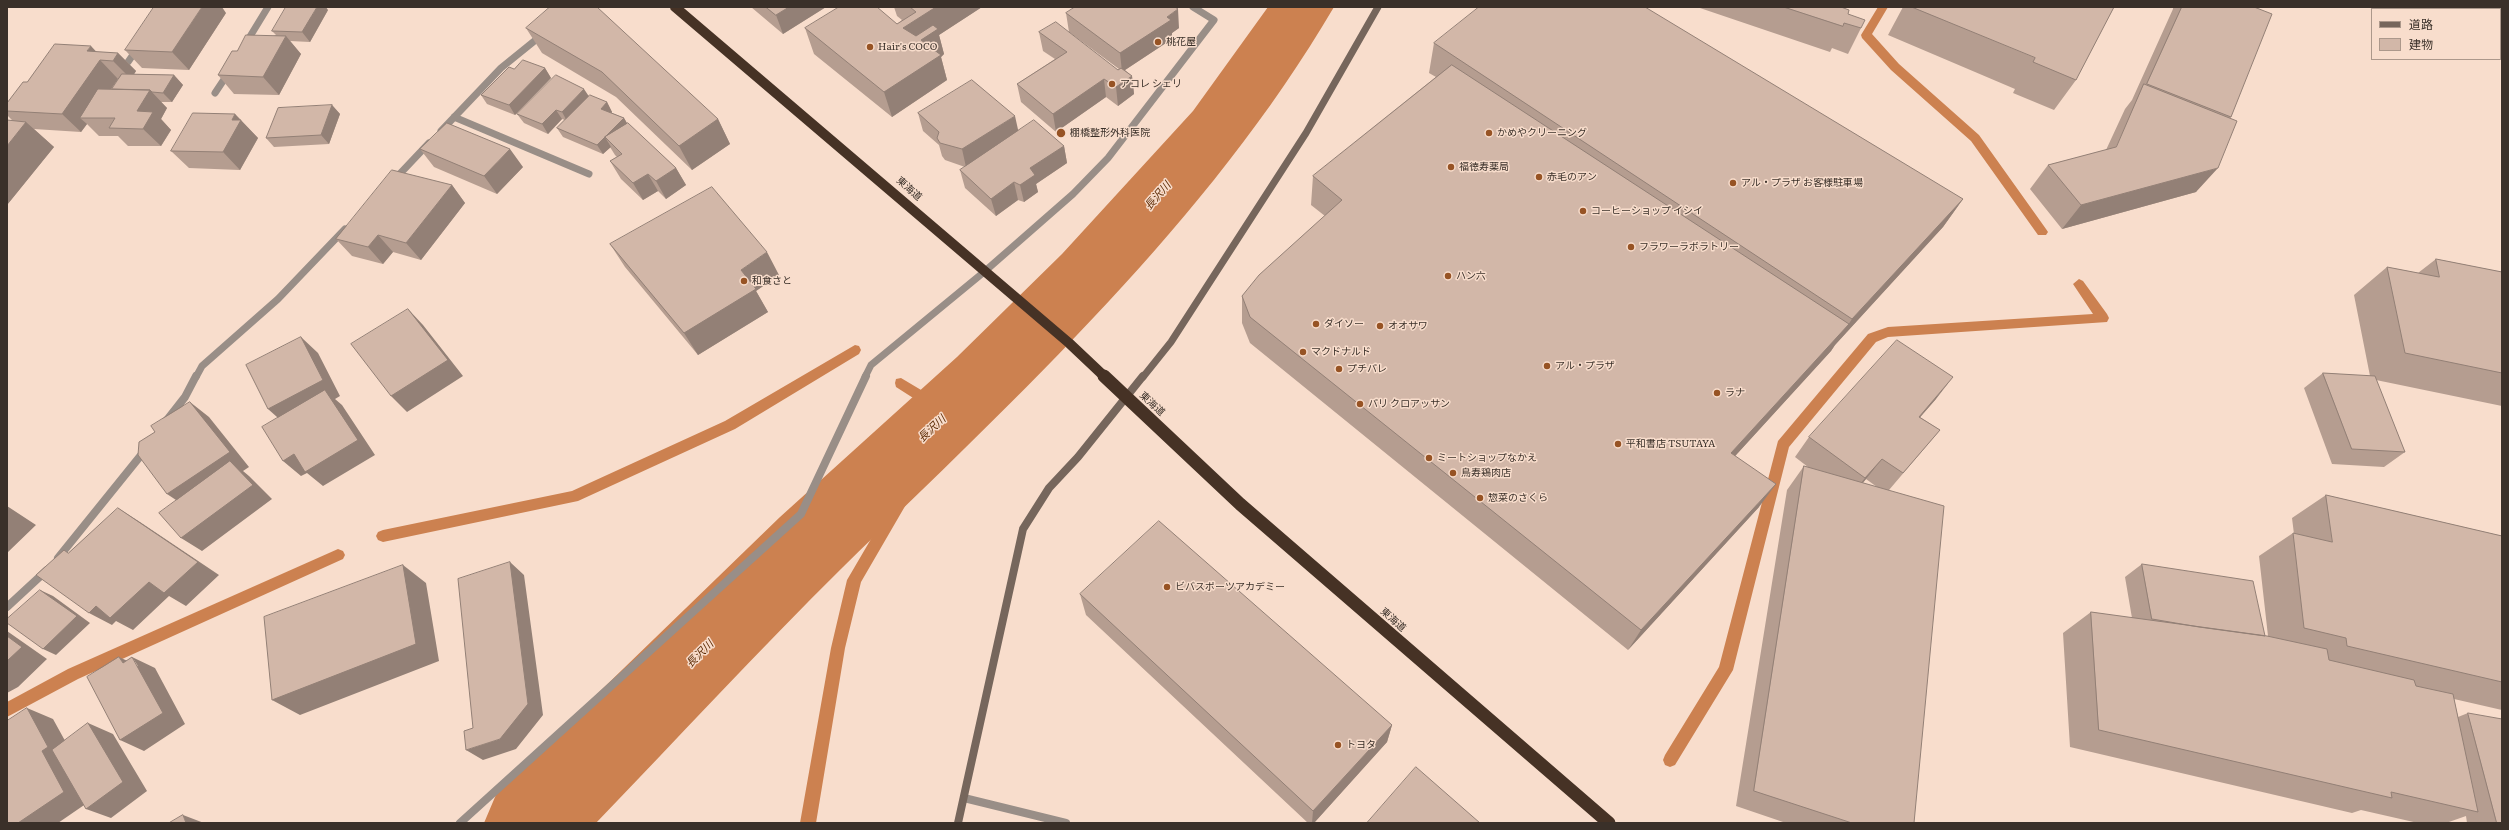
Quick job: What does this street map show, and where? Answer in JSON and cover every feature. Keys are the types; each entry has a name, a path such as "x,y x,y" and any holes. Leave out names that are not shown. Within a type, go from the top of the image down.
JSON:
{"highway":[{"name":"東海道","path":"675,7 1069,343 1240,504 1609,823"}],"street":[{"path":"244,47 268,7"},
{"path":"460,823 802,514 871,365 984,272 1072,194 1108,158 1214,20 1193,7"},
{"path":"958,823 1023,529 1049,488 1171,342 1279,176 1338,80 1378,7"},
{"path":"387,186 501,68 552,26"},
{"path":"128,62 141,43"},
{"path":"215,94 232,67"},
{"path":"454,117 589,174"},
{"path":"161,429 185,397 202,366 278,299 349,226"},
{"path":"7,607 50,567 72,542 151,442"},
{"path":"964,798 1066,823"}],"building":[{"path":"154,7 202,7 172,52 125,50"},
{"path":"286,7 317,7 302,32 272,31"},
{"path":"550,7 597,7 718,119 679,146 602,72 526,28"},
{"path":"766,7 789,7 776,15"},
{"path":"839,7 877,7 897,24 916,12 910,7 936,7 903,28 916,36 933,25 938,29 921,40 941,55 884,92 805,28"},
{"path":"1075,7 1175,7 1178,9 1167,17 1171,20 1120,53 1066,13"},
{"name":"アル・プラザ お客様駐車場","path":"1479,7 1645,7 1963,199 1852,319 1434,43"},
{"path":"1784,7 1841,7 1849,10 1848,14 1865,20 1861,28 1844,23 1843,26"},
{"path":"1912,7 2114,7 2076,80 2033,62 2035,58"},
{"path":"2182,7 2254,7 2272,14 2231,117 2147,84"},
{"path":"1056,22 1118,70 1121,68 1132,76 1116,87 1104,79 1053,114 1017,84 1067,52 1039,32"},
{"path":"246,35 286,36 263,77 218,75 232,51 237,51"},
{"path":"55,44 91,46 87,51 118,53 113,61 100,60 62,114 7,111 7,103 23,82 27,82"},
{"path":"523,60 545,68 509,105 481,95 509,67 514,69"},
{"name":"アル・プラザ","path":"1452,65 1849,324 1731,453 1776,484 1641,630 1250,317 1242,296 1259,275 1342,200 1313,176"},
{"path":"122,74 174,75 163,93 152,92 150,90 112,89"},
{"path":"556,75 584,89 562,112 556,110 542,124 517,114"},
{"path":"972,80 1015,116 962,149 940,143 937,138 939,132 918,113"},
{"path":"2144,84 2237,121 2218,168 2081,205 2048,165 2116,147"},
{"path":"98,89 150,90 137,111 153,112 143,129 109,128 115,118 80,118"},
{"path":"590,95 607,102 601,109 624,118 597,145 557,128"},
{"path":"332,105 321,135 266,138 278,108"},
{"path":"193,113 235,114 232,120 241,120 223,152 171,151"},
{"path":"7,120 26,122 7,146"},
{"path":"1034,120 1064,146 1030,168 1035,175 1020,185 1014,182 991,199 960,170"},
{"path":"447,123 510,149 484,176 420,149"},
{"path":"628,123 676,168 656,181 648,174 633,183 610,161 622,154 605,137"},
{"path":"392,170 452,185 406,243 378,235 368,247 336,239"},
{"path":"712,187 767,252 741,270 756,289 684,333 610,244"},
{"path":"2436,259 2502,272 2502,373 2405,353 2387,267 2439,277"},
{"path":"408,309 448,360 391,396 351,344"},
{"path":"301,337 323,380 268,409 246,365"},
{"path":"1897,340 1953,377 1919,417 1940,430 1903,473 1882,459 1865,478 1809,437"},
{"path":"2323,373 2375,376 2405,452 2352,449"},
{"path":"325,390 358,440 305,472 294,454 283,461 262,427"},
{"path":"190,402 230,452 167,494 138,455 139,442 155,432 151,426"},
{"path":"230,461 253,485 181,538 159,513"},
{"path":"1804,466 1944,506 1914,823 1852,823 1754,791"},
{"path":"2326,495 2502,536 2502,682 2347,646 2346,638 2304,628 2293,533 2332,542"},
{"path":"118,508 198,562 164,593 149,582 110,618 96,606 89,613 36,575 64,550 68,553"},
{"path":"1159,521 1392,725 1313,811 1080,594"},
{"path":"510,562 528,704 500,739 466,750 464,731 473,728 458,579"},
{"path":"2142,564 2253,581 2265,636 2152,619"},
{"path":"403,565 416,644 272,700 264,617"},
{"path":"40,590 77,616 43,649 7,623 7,619"},
{"path":"2091,612 2267,636 2327,649 2329,660 2414,680 2416,686 2453,694 2478,812 2391,792 2392,798 2099,730"},
{"path":"7,636 22,647 7,661"},
{"path":"119,657 123,663 132,657 163,713 120,740 87,677"},
{"path":"27,708 48,747 42,751 64,792 18,823 7,823 7,721"},
{"path":"2468,713 2502,719 2502,823 2497,823"},
{"path":"88,723 123,782 86,809 52,750"},
{"path":"1416,767 1480,823 1367,823"},
{"path":"183,815 186,823 169,823"}],"waterway":[{"name":"長沢川","path":"531,823 810,544 984,380 1088,275 1217,129 1302,7"},
{"path":"1883,7 1866,35 1895,67 1975,138 2042,232"},
{"path":"1670,760 1726,670 1783,445 1872,338 1888,332 2103,318 2079,284"},
{"path":"383,536 573,497 635,470 730,425 855,350"},
{"path":"901,383 948,413"},
{"path":"808,823 838,648 854,580 910,485 938,422"},
{"path":"7,710 73,674 338,555"}],"place":[{"name":"桃花屋","path":"1158,42"},
{"name":"Hair's COCO","path":"870,47"},
{"name":"アコレ シェリ","path":"1112,84"},
{"name":"棚橋整形外科医院","path":"1061,133"},
{"name":"かめやクリーニング","path":"1489,133"},
{"name":"福徳寿薬局","path":"1451,167"},
{"name":"赤毛のアン","path":"1539,177"},
{"name":"アル・プラザ お客様駐車場","path":"1733,183"},
{"name":"コーヒーショップ イシイ","path":"1583,211"},
{"name":"フラワーラボラトリー","path":"1631,247"},
{"name":"ハン六","path":"1448,276"},
{"name":"和食さと","path":"744,281"},
{"name":"ダイソー","path":"1316,324"},
{"name":"オオサワ","path":"1380,326"},
{"name":"マクドナルド","path":"1303,352"},
{"name":"アル・プラザ","path":"1547,366"},
{"name":"プチパレ","path":"1339,369"},
{"name":"ラナ","path":"1717,393"},
{"name":"パリ クロアッサン","path":"1360,404"},
{"name":"平和書店 TSUTAYA","path":"1618,444"},
{"name":"ミートショップなかえ","path":"1429,458"},
{"name":"鳥寿鶏肉店","path":"1453,473"},
{"name":"惣菜のさくら","path":"1480,498"},
{"name":"ビバスポーツアカデミー","path":"1167,587"},
{"name":"トヨタ","path":"1338,745"}]}
